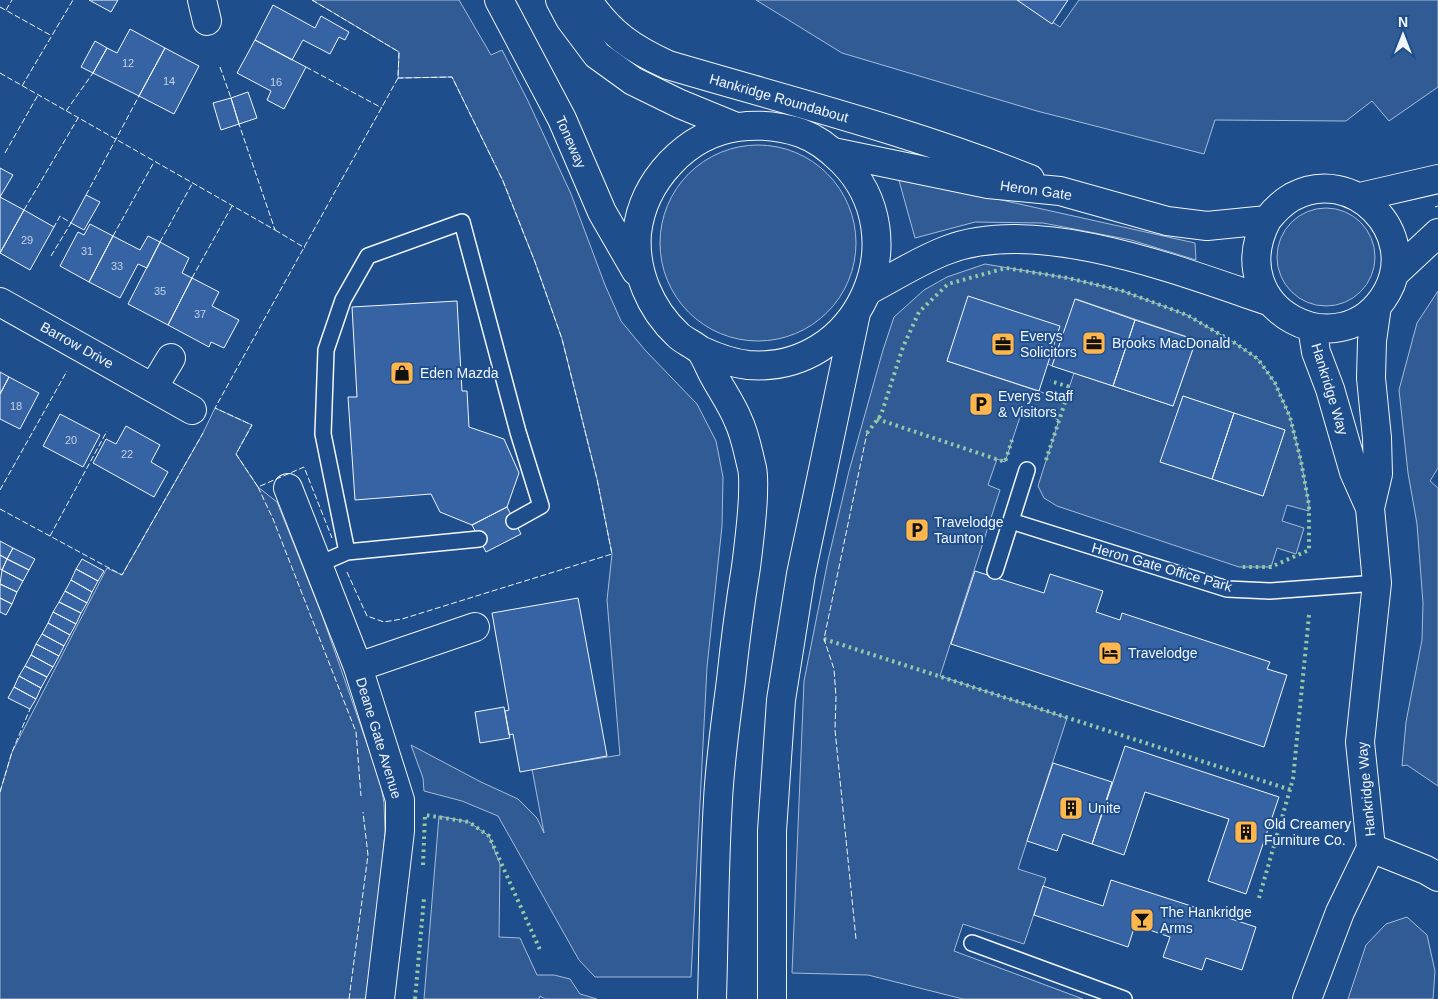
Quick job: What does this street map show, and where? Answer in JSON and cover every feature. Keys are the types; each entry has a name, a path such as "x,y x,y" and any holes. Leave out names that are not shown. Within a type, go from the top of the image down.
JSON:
{"street":[{"name":"Toneway","path":"498,0 562,119 602,212 643,284"},
{"path":"560,0 570,19 597,55 633,81 680,104 736,127"},
{"name":"Hankridge Roundabout","path":"587,0 607,26 621,39 640,52 668,65 913,137 991,164 1060,191"},
{"name":"Hankridge Roundabout","path":"771,126 804,134 833,152 851,170 865,191 874,215 877,240 876,265 863,301 840,332 820,347 798,358 782,362 748,365 723,360 700,350 681,338 665,322 652,304 643,284 638,258 637,233 643,207 654,184 669,163 689,146 711,134 736,127 771,126"},
{"name":"Heron Gate","path":"833,152 988,184 1060,191 1167,221 1207,226 1267,220"},
{"path":"1360,197 1438,179"},
{"path":"1326,188 1360,197 1377,211 1390,230 1395,252 1394,274 1387,291 1377,306 1363,317 1347,325 1329,328 1312,327 1296,322 1282,314 1263,290 1258,276 1256,247 1260,233 1267,220 1278,207 1292,197 1309,191 1326,188"},
{"path":"1394,274 1438,233"},
{"path":"772,999 772,831 781,700 801,574 863,301 947,250 982,241 1028,240 1080,245 1154,264 1271,302"},
{"name":"Barrow Drive","path":"0,302 192,410"},
{"name":"Hankridge Way","path":"1370,508 1378,474 1377,438 1371,378 1372,341 1377,306"},
{"name":"Hankridge Way","path":"1307,999 1340,912 1371,848 1360,742 1377,582 1370,508 1354,472 1330,389 1316,352 1312,327"},
{"path":"700,350 739,422 753,473 752,523 736,631 718,798 712,999"},
{"path":"154,388 171,358"},
{"name":"Deane Gate Avenue","path":"288,488 358,667 400,800 400,831 380,999"},
{"path":"358,667 475,626"},
{"path":"1371,848 1426,870 1438,877"}],"lane":[{"path":"347,552 323,434 326,350 340,308 368,256 462,222 518,432 541,506 514,521"},
{"path":"995,571 1027,470"},
{"name":"Heron Gate Office Park","path":"1011,521 1226,589 1270,591 1377,582"},
{"path":"317,565 347,552 479,538"},
{"path":"972,943 1124,999"}],"shaded area":[{"path":"312,0 459,0 491,55 502,50 528,101 571,194 605,285 621,321 645,350 697,404 716,441 723,477 722,526 707,667 691,977 595,977 579,960 498,816 462,801 424,791 423,778 411,745 518,799 537,818 544,833 532,769 620,755 607,600 612,554 597,479 562,339 535,262 503,181 452,77 398,78 399,52"},
{"path":"756,0 1019,0 1060,27 1079,0 1438,0 1438,87 1389,121 1372,101 1346,121 1215,120 1204,154 1037,111 842,53"},
{"path":"758,145 777,147 795,153 812,162 827,174 839,189 848,206 854,224 856,243 854,262 848,280 839,297 827,312 812,324 795,333 777,339 758,341 739,339 721,333 704,324 689,312 677,297 668,280 662,262 660,243 662,224 668,206 677,189 689,174 704,162 721,153 739,147"},
{"path":"898,177 1195,243 1196,260 1131,240 1043,223 975,222 915,238"},
{"path":"1326,208 1345,212 1361,222 1371,238 1375,257 1371,276 1361,292 1345,302 1326,306 1307,302 1291,292 1281,276 1277,257 1281,238 1291,222 1307,212"},
{"path":"985,264 1068,278 1123,291 1187,315 1258,359 1275,383 1290,417 1301,461 1309,511 1287,505 1282,521 1304,528 1296,554 1277,548 1271,567 1239,567 1057,506 1044,498 1038,486 1059,420 1023,408 1005,462 997,459 988,485 1000,490 940,676 1067,718 1018,869 1046,878 1024,944 963,924 954,951 1083,999 963,999 868,975 792,973 804,681 828,560 849,471 894,317 924,290 947,277","holes":["969,296 1052,366 1076,299 1196,340 1173,406 1074,373 1065,400 947,361","1183,396 1285,430 1263,496 1161,462"]},
{"path":"1438,291 1438,468 1430,481 1438,488 1438,786 1407,765 1402,766 1406,722 1422,640 1423,603 1417,524 1408,473 1399,390 1417,323"},
{"path":"215,408 252,425 236,454 258,487 277,502 322,615 380,781 384,803 385,832 376,926 366,999 0,999 0,792 12,752 107,568 122,575 203,433"},
{"path":"439,816 469,822 489,836 500,864 499,937 520,938 537,975 554,975 570,979 580,994 597,999 545,999 540,996 539,999 424,999"},
{"path":"1407,917 1427,935 1435,971 1433,999 1348,999 1366,945 1386,924"}],"building":[{"path":"89,0 118,0 111,12"},
{"path":"1017,0 1068,0 1052,24"},
{"path":"273,5 315,28 321,16 349,32 345,40 339,37 330,54 303,40 292,60 255,40"},
{"path":"130,29 165,48 139,96 93,73 107,48 117,53"},
{"path":"255,40 306,67 284,109 267,100 271,91 237,73"},
{"path":"95,41 107,48 93,73 81,67"},
{"path":"165,48 199,66 174,114 139,96"},
{"path":"248,92 257,118 239,124 231,98"},
{"path":"231,98 239,124 221,130 213,103"},
{"path":"0,168 13,175 0,197"},
{"path":"86,195 100,202 84,230 71,223"},
{"path":"0,197 24,210 0,253"},
{"path":"24,210 54,227 30,270 0,253"},
{"path":"90,224 113,236 89,282 60,266 78,232 84,235"},
{"path":"113,236 140,250 148,236 160,242 147,268 138,264 120,298 89,282"},
{"path":"160,242 189,258 182,273 192,278 168,325 128,304"},
{"path":"192,278 219,292 212,306 239,320 224,348 211,342 209,347 168,325"},
{"name":"Everys Solicitors","path":"968,296 1060,326 1039,391 947,361"},
{"name":"Brooks MacDonald","path":"1075,299 1135,320 1113,386 1052,366"},
{"path":"457,301 462,391 467,391 469,427 504,439 519,473 507,507 472,525 440,512 431,494 355,500 348,397 357,397 352,307"},
{"path":"1135,320 1196,340 1173,406 1113,386"},
{"path":"0,372 9,377 0,394"},
{"path":"9,377 39,393 20,429 0,419 0,394"},
{"path":"1183,396 1234,413 1212,479 1160,462"},
{"path":"1234,413 1285,430 1263,496 1212,479"},
{"path":"60,414 100,435 83,467 43,446"},
{"path":"126,426 160,445 151,462 168,472 154,497 93,463 106,439 116,444"},
{"path":"507,507 521,534 486,552 472,525"},
{"path":"0,541 13,548 7,559 0,555"},
{"path":"13,548 35,559 29,570 7,559"},
{"path":"0,555 7,559 2,570 0,569"},
{"path":"7,559 29,570 23,581 2,570"},
{"path":"82,559 104,571 98,581 76,569"},
{"path":"76,569 98,581 92,592 71,580"},
{"path":"2,570 23,581 17,592 0,584"},
{"name":"Travelodge","path":"975,571 1044,593 1050,574 1103,591 1096,612 1120,620 1122,613 1270,662 1267,669 1287,675 1264,747 951,644"},
{"path":"71,580 92,592 87,603 65,591"},
{"path":"0,584 17,592 12,604 0,598"},
{"path":"65,591 87,603 81,613 59,602"},
{"path":"0,598 12,604 6,615 0,612"},
{"path":"578,598 607,756 520,772 513,734 509,735 505,711 509,710 492,613"},
{"path":"59,602 81,613 76,624 53,612"},
{"path":"53,612 76,624 70,635 48,623"},
{"path":"48,623 70,635 64,646 42,634"},
{"path":"42,634 64,646 59,656 36,644"},
{"path":"36,644 59,656 53,667 31,655"},
{"path":"31,655 53,667 47,677 25,666"},
{"path":"25,666 47,677 41,688 19,676"},
{"path":"19,676 41,688 36,699 14,687"},
{"path":"14,687 36,699 30,709 8,698"},
{"path":"504,707 510,738 480,743 475,712"},
{"name":"Old Creamery Furniture Co.","path":"1125,746 1279,797 1246,894 1208,881 1229,819 1145,792 1124,855 1092,844"},
{"name":"Unite","path":"1053,763 1112,782 1092,844 1063,834 1057,851 1027,841"},
{"name":"The Hankridge Arms","path":"1111,880 1256,927 1242,970 1206,958 1202,970 1163,957 1170,937 1135,925 1128,947 1034,915 1043,886 1103,906"}],"hedge":[{"path":"867,433 881,415 903,347 919,312 948,284 1006,268 1068,278 1123,291 1187,315 1258,359 1275,383 1290,417 1309,505 1309,550 1271,567 1239,567"},
{"path":"1046,460 1070,387 1050,381"},
{"path":"877,419 1005,462 1012,440"},
{"path":"1259,898 1293,779 1309,615"},
{"path":"824,639 1291,790"},
{"path":"423,865 425,815 469,822 489,836 541,952"},
{"path":"415,999 424,898"}],"fence":[{"path":"6,10 12,0"},
{"path":"22,86 73,0"},
{"path":"312,0 399,52 398,78 215,408 252,425 236,454 258,487 304,467 332,538"},
{"path":"0,7 52,36"},
{"path":"220,67 231,98"},
{"path":"306,67 382,108"},
{"path":"0,73 275,230 239,124"},
{"path":"66,111 93,73"},
{"path":"347,572 367,616 384,622 402,619 612,554 597,479 562,339 535,262 503,181 452,77 398,78"},
{"path":"5,153 38,95"},
{"path":"86,195 139,96"},
{"path":"24,210 78,118"},
{"path":"113,236 154,162"},
{"path":"160,242 192,184"},
{"path":"192,278 232,206"},
{"path":"51,256 71,223 60,216 54,227"},
{"path":"275,230 305,248"},
{"path":"0,490 67,371"},
{"path":"50,536 107,431"},
{"path":"0,509 122,575 203,433"},
{"path":"856,939 835,730 836,697 834,669 824,639 867,433"},
{"path":"258,487 273,519 356,732 361,796"},
{"path":"0,792 12,752 30,709"},
{"path":"349,999 368,855 363,812"}],"place":[{"name":"Brooks MacDonald","path":"1094,343"},
{"name":"Everys Solicitors","path":"1003,344"},
{"name":"Eden Mazda","path":"402,373"},
{"name":"Everys Staff & Visitors","path":"981,404"},
{"name":"Travelodge Taunton","path":"917,530"},
{"name":"Travelodge","path":"1110,653"},
{"name":"Unite","path":"1071,808"},
{"name":"Old Creamery Furniture Co.","path":"1246,832"},
{"name":"The Hankridge Arms","path":"1142,920"}]}
